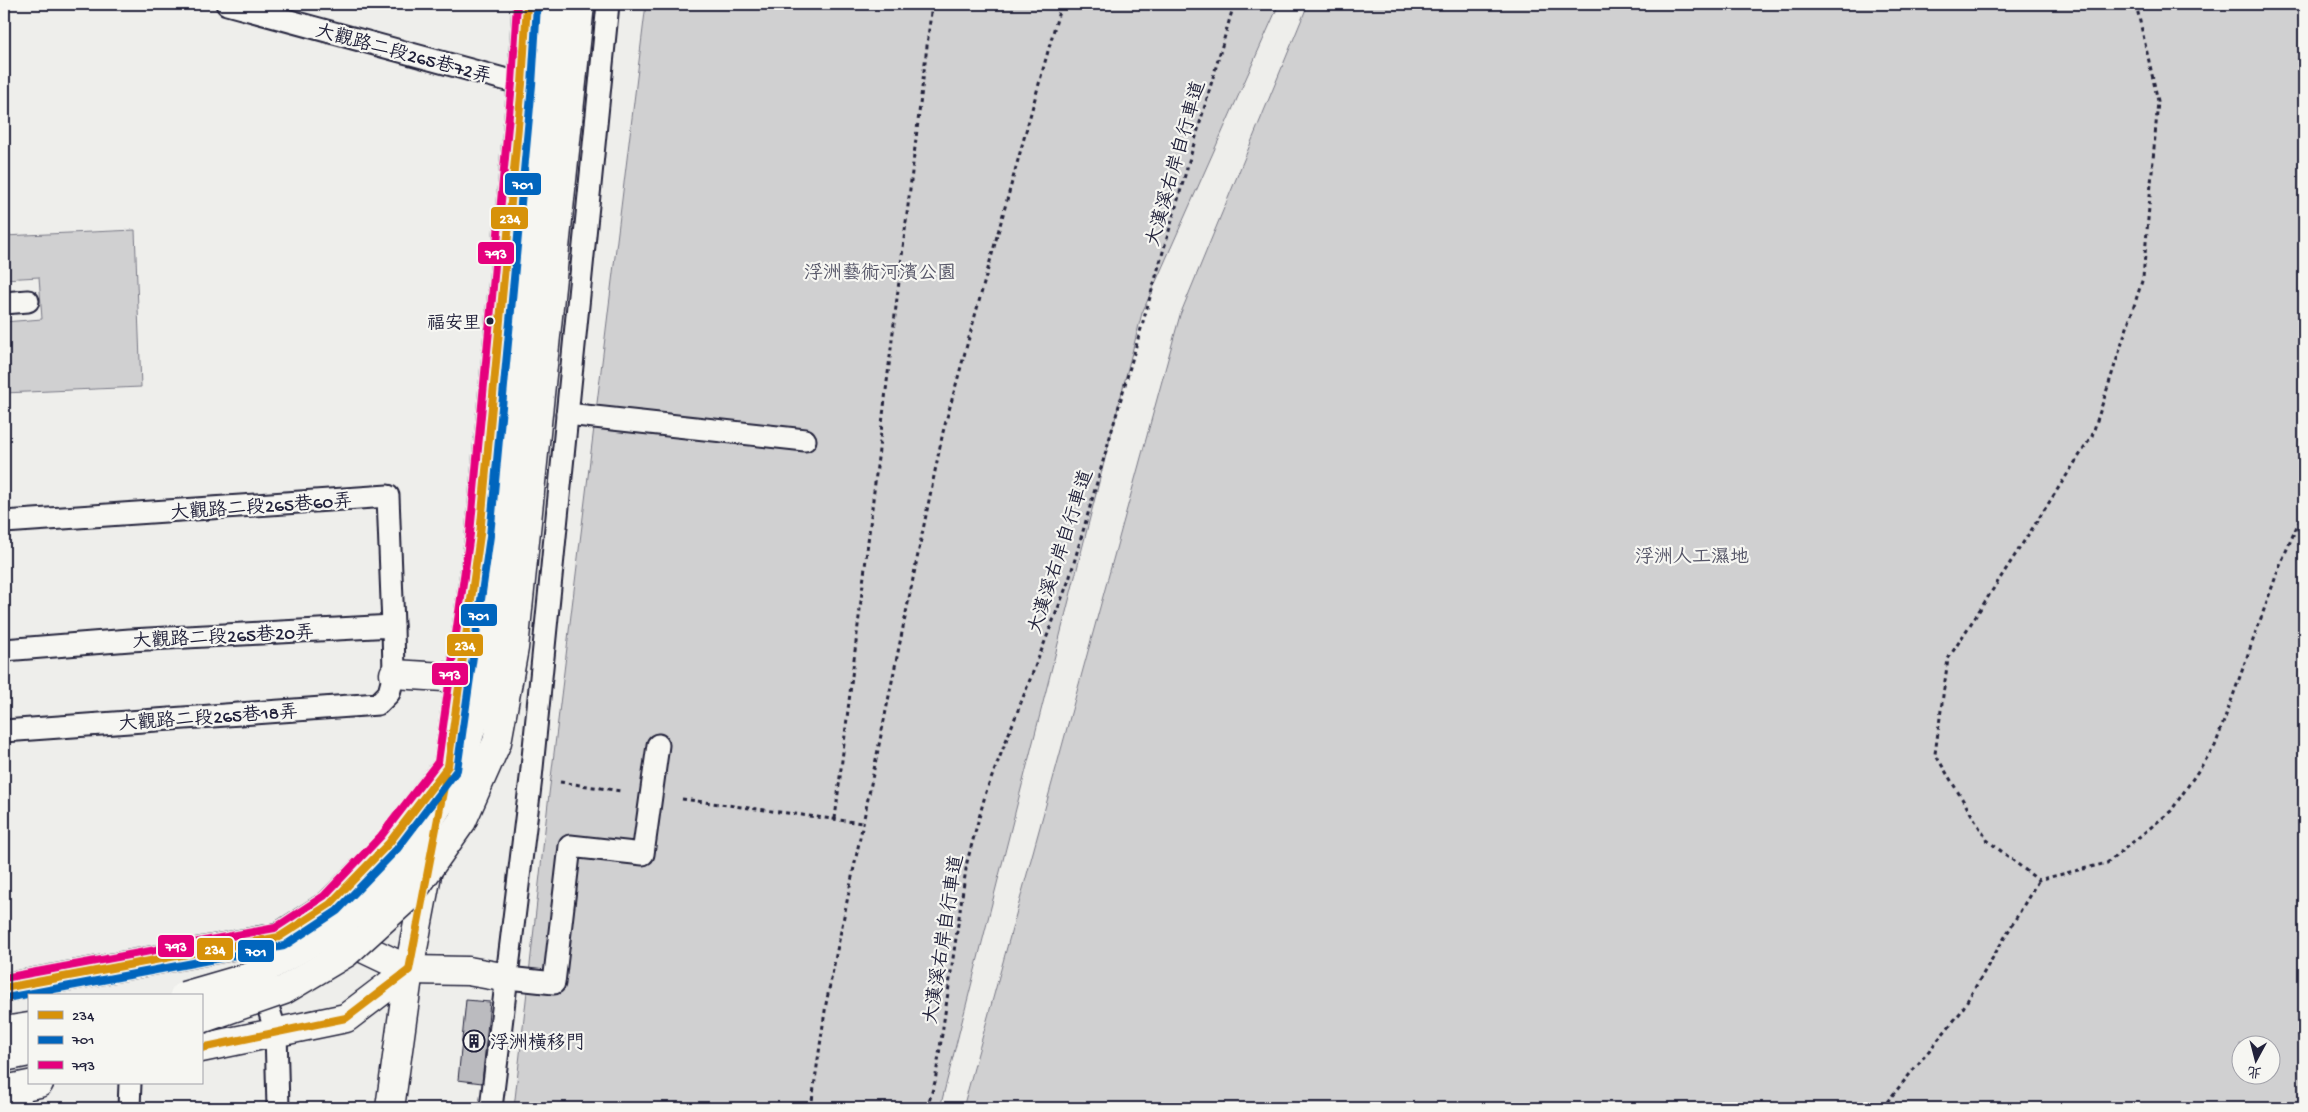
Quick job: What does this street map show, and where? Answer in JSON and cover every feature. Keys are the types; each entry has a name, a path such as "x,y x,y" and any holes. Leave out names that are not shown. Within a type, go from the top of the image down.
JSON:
{"main road":[{"path":"390,1108 409,970 448,766 480,535 522,84 527,4"},
{"path":"191,994 253,976 339,926 398,870 457,776 484,686 555,4"},
{"path":"202,1019 284,990 346,953 410,894 462,821 497,742 514,648 580,4"},
{"path":"394,674 461,678"},
{"path":"278,937 330,904 389,843 448,766"},
{"path":"4,988 247,941 278,937 352,942 409,970 468,971 508,978"},
{"path":"202,1048 346,1018 409,970"},
{"path":"4,1031 28,1027"},
{"path":"4,1057 28,1052"}],"lane":[{"name":"大觀路二段265巷72弄","path":"227,4 522,84"},
{"path":"491,1108 531,778 608,4"},
{"path":"4,303 28,301"},
{"path":"567,414 805,440"},
{"name":"大觀路二段265巷60弄","path":"4,522 388,496 393,626"},
{"path":"393,626 394,674"},
{"name":"大觀路二段265巷20弄","path":"4,650 130,640 393,626"},
{"name":"大觀路二段265巷18弄","path":"4,731 378,704 389,693 394,674"},
{"path":"508,978 554,983 570,846 644,854 658,744"},
{"path":"247,941 276,1032 278,1108"},
{"path":"129,1108 130,1084"}],"path":[{"path":"835,819 932,4"},
{"path":"812,1108 826,1004 943,432 1062,4"},
{"name":"大漢溪右岸自行車道","path":"927,1108 934,1082 967,862 986,792 1069,580 1234,4"},
{"path":"2038,880 1987,840 1935,754 1948,659 2092,436 2143,278 2158,101 2136,4"},
{"path":"1882,1108 1960,1013 2038,880 2107,863 2171,811 2215,746 2280,565 2304,510"},
{"path":"531,778 650,796 862,823"}],"green space":[{"name":"浮洲藝術河濱公園","path":"646,4 1279,4 1142,313 940,1108 514,1108 549,794"},
{"name":"浮洲人工濕地","path":"1308,4 2304,4 2304,1108 963,1108 1180,315"},
{"path":"135,230 141,387 4,393 4,322 42,319 39,277 4,279 4,236"}],"building":[{"name":"浮洲橫移門","path":"466,1000 490,1002 482,1083 458,1080"}],"transit line":[{"name":"793","path":"4,978 275,928 324,896 381,836 438,762 470,534 512,83 517,4"},
{"name":"234","path":"4,988 279,937 330,904 389,843 448,766 480,535 522,84 527,4"},
{"name":"701","path":"6,998 284,946 337,911 397,849 457,770 490,536 532,85 537,5"},
{"name":"234","path":"202,1048 346,1018 409,970 446,776"}],"place":[{"name":"福安里","path":"490,321"},
{"name":"浮洲橫移門","path":"474,1041"}]}
